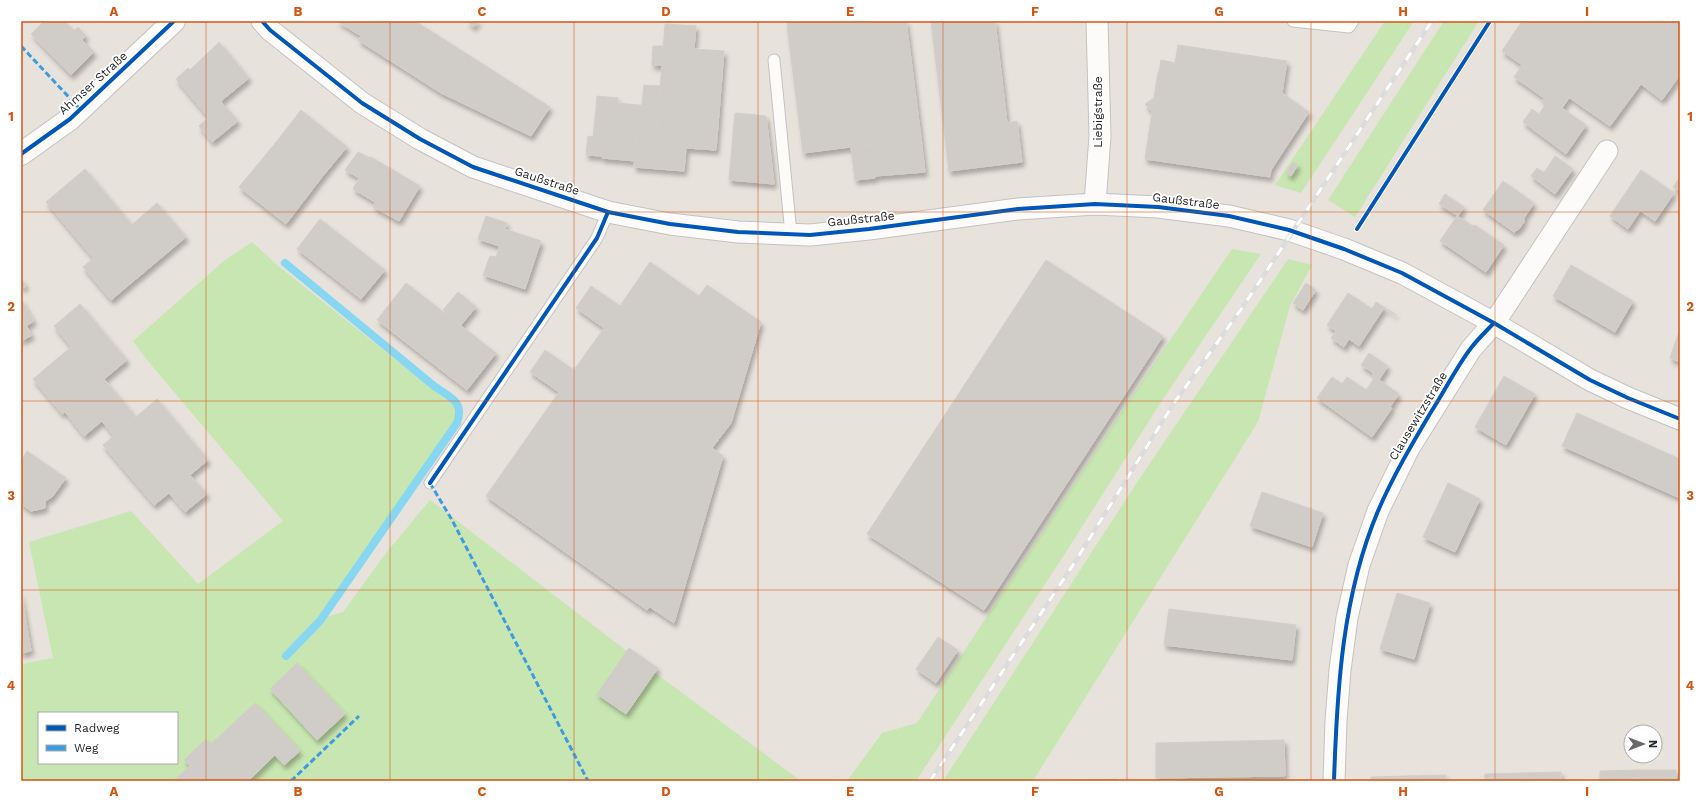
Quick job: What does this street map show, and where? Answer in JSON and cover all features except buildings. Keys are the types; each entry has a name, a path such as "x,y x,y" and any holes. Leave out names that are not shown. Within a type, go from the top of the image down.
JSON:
{"street":[{"name":"Ahmser Straße","path":"21,154 70,118 174,21"},
{"name":"Gaußstraße","path":"262,21 270,30 362,103 420,139 473,167 608,212 670,224 738,232 810,234 869,229 1018,209 1095,204 1158,207 1229,216 1289,230 1344,249 1402,273 1494,323"},
{"name":"Liebigstraße","path":"1095,204 1100,136 1097,21"},
{"name":"Clausewitzstraße","path":"1334,781 1339,684 1347,618 1359,565 1376,518 1409,448 1471,349 1494,323 1607,151"},
{"path":"1494,323 1590,380 1628,398 1680,419"}],"lane":[{"path":"1293,21 1349,27 1353,21"},
{"path":"774,60 791,234"},
{"path":"430,483 596,238 608,212"}],"green space":[{"path":"1385,21 1414,21 1301,193 1275,185"},
{"path":"1444,21 1479,21 1355,217 1328,200"},
{"path":"252,242 277,265 456,408 455,422 319,619 343,612 386,553 430,500 658,675 801,781 21,781 21,664 53,658 29,542 131,511 198,584 283,521 147,360 133,341 225,260"},
{"path":"1232,249 1261,254 1163,399 1066,552 916,781 847,781 882,733 917,723 1122,411"},
{"path":"1288,259 1312,265 1290,306 1258,422 1033,781 943,781 1138,481"}],"waterway":[{"path":"285,263 434,386 454,400 459,409 457,423 320,621 286,656"}],"railway":[{"path":"930,781 1073,565 1174,403 1242,308 1432,21"}],"marked path":[{"path":"21,46 80,109"},
{"path":"430,483 452,520 588,781"},
{"path":"291,781 359,716"}],"cycle path":[{"path":"21,154 70,119 174,21"},
{"path":"262,21 270,30 362,103 420,139 473,167 608,212 670,224 738,232 810,235 869,229 1018,209 1095,204 1158,207 1229,216 1289,230 1344,249 1402,273 1494,323 1590,380 1628,398 1680,419"},
{"path":"1357,229 1490,21"},
{"path":"430,483 597,238 608,212"},
{"path":"1334,781 1337,712 1344,644 1356,576 1366,543 1384,498 1417,436 1466,355 1476,341 1494,323"}]}
